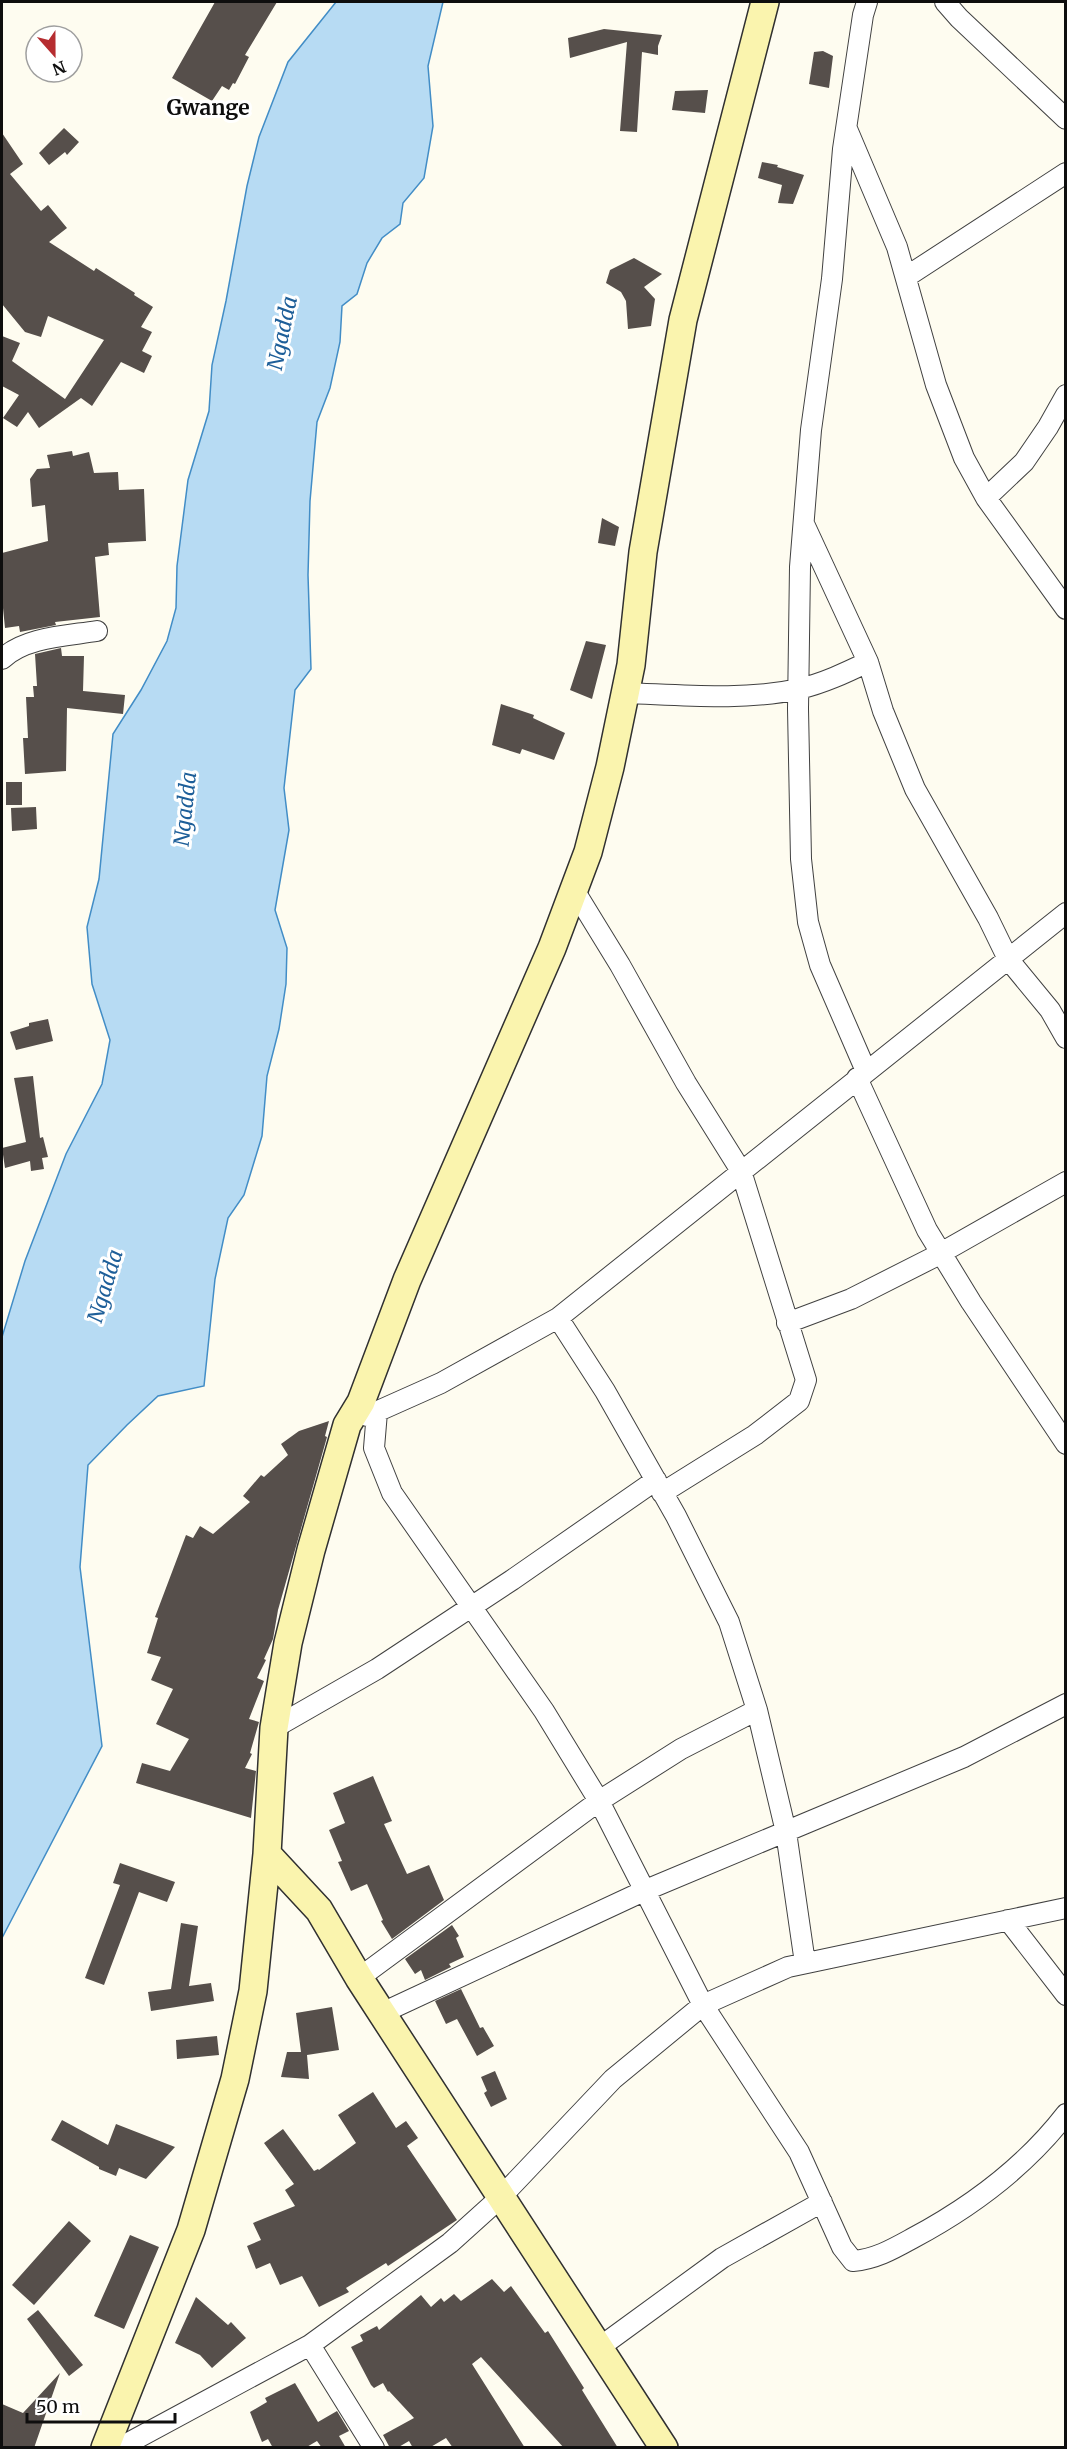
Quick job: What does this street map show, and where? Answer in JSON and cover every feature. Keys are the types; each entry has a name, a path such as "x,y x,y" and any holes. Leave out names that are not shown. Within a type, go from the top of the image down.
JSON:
{"street":[{"path":"105,2448 191,2230 236,2079 253,1991 267,1854 274,1728 288,1643 311,1550 347,1425 361,1402 407,1280 552,948 588,852 610,767 631,665 645,540 682,320 765,2"},
{"path":"867,2 846,126 832,279 811,430 800,567 798,689 801,859 808,922 820,965 861,1075 927,1230 1065,1444"},
{"path":"945,2 1065,119"},
{"path":"846,126 897,247 936,385 964,458 986,498 1065,609"},
{"path":"906,277 1065,173"},
{"path":"986,498 1024,462 1048,427 1065,395"},
{"path":"805,526 868,662 883,711 915,789 988,918 1008,959 1050,1010 1065,1038"},
{"path":"2,660 6,655 39,640 97,631"},
{"path":"625,693 729,697 798,689 833,679 868,662"},
{"path":"274,1728 378,1669 659,1487 755,1435 799,1401 806,1380 741,1171 686,1083 620,965 574,890"},
{"path":"347,1425 441,1383 558,1318 1065,913"},
{"path":"787,1323 851,1299 941,1253 1065,1182"},
{"path":"558,1318 605,1391 676,1516 729,1622 757,1710 786,1832 805,1963"},
{"path":"377,1412 374,1448 392,1493 473,1606 544,1711 599,1801 703,2005 799,2152 842,2247 853,2261 869,2260 946,2220 966,2207 1009,2174 1047,2139 1065,2114"},
{"path":"382,2013 646,1890 964,1757 1065,1704"},
{"path":"359,1978 599,1801 681,1749 757,1710"},
{"path":"267,1854 320,1910 359,1978 664,2448"},
{"path":"119,2448 310,2345 450,2243 501,2196 614,2079 703,2005 788,1967 1065,1908"},
{"path":"1008,1920 1065,1995"},
{"path":"600,2347 722,2258 822,2202"},
{"path":"310,2345 374,2448"}],"water":[{"name":"Ngadda","path":"336,2 443,2 428,66 433,126 424,178 403,203 400,224 382,238 367,263 357,294 342,306 340,342 330,388 317,422 310,501 308,575 311,669 295,690 284,788 289,830 275,910 287,948 286,984 279,1029 267,1076 262,1136 244,1195 228,1218 215,1279 204,1386 158,1396 88,1465 80,1567 102,1746 2,1938 2,1337 25,1261 66,1154 102,1084 110,1040 92,984 87,927 99,879 113,734 141,690 167,641 176,608 177,566 188,480 209,411 212,365 247,186 259,137 288,62"}],"building":[{"path":"215,2 277,2 245,55 249,57 235,84 233,83 229,90 222,86 212,101 172,78"},
{"path":"604,29 662,35 658,55 642,52 637,132 620,131 627,42 570,58 568,38"},
{"path":"823,51 833,56 829,88 809,84 814,52"},
{"path":"708,90 705,113 672,110 675,91"},
{"path":"64,128 79,142 67,155 65,152 49,165 39,153"},
{"path":"2,133 23,164 10,174 41,211 48,205 67,228 49,242 94,271 96,268 153,307 141,327 152,332 142,351 152,356 144,373 121,362 92,406 81,398 39,428 28,412 17,427 3,418 19,395 2,386 2,336 20,343 12,361 65,399 104,340 48,316 41,337 25,332 2,304"},
{"path":"762,162 778,165 777,167 804,175 793,204 778,203 782,185 758,178"},
{"path":"634,258 662,274 644,287 655,299 651,326 628,329 626,301 621,292 606,283 610,270"},
{"path":"72,451 73,456 89,452 94,473 118,472 119,490 144,489 146,541 108,543 109,555 95,557 100,617 55,622 56,625 20,632 19,626 5,628 2,553 48,541 45,505 32,507 30,479 37,469 50,468 47,455"},
{"path":"602,518 619,527 615,546 598,543"},
{"path":"586,641 606,645 592,699 570,690"},
{"path":"61,648 62,656 84,656 83,691 125,695 123,714 67,708 66,771 25,774 23,738 28,738 26,697 34,697 33,686 37,686 35,654"},
{"path":"501,704 534,715 533,718 565,733 554,760 522,749 520,754 492,745"},
{"path":"6,782 22,782 22,805 6,805"},
{"path":"36,807 37,829 12,831 11,808"},
{"path":"48,1019 53,1041 16,1050 10,1032 29,1026 29,1023"},
{"path":"33,1076 40,1138 43,1137 48,1157 42,1158 44,1169 31,1171 30,1161 5,1168 2,1148 26,1142 14,1078"},
{"path":"329,1421 325,1436 327,1437 278,1610 273,1639 257,1678 264,1681 249,1719 259,1722 250,1753 252,1754 245,1768 256,1771 251,1818 136,1783 142,1763 170,1771 189,1739 156,1724 173,1689 151,1680 161,1657 147,1653 158,1618 155,1617 186,1535 193,1538 200,1526 213,1534 250,1502 243,1496 261,1475 264,1477 288,1455 281,1444 299,1431"},
{"path":"373,1776 392,1821 384,1824 407,1874 429,1865 444,1900 392,1939 381,1921 383,1920 367,1884 351,1891 338,1862 342,1861 329,1830 345,1823 333,1793"},
{"path":"120,1863 175,1882 167,1902 139,1892 104,1985 85,1978 120,1885 113,1883"},
{"path":"181,1923 198,1926 189,1986 211,1983 214,2001 151,2011 148,1992 171,1989"},
{"path":"452,1925 459,1936 456,1938 464,1957 449,1964 451,1967 425,1980 421,1970 415,1974 405,1959"},
{"path":"461,1989 480,2028 483,2027 494,2046 477,2056 457,2019 446,2024 435,2001"},
{"path":"332,2007 339,2050 307,2055 309,2079 281,2077 287,2052 301,2052 296,2013"},
{"path":"217,2036 219,2055 177,2059 176,2040"},
{"path":"495,2071 507,2099 491,2107 484,2093 487,2091 481,2077"},
{"path":"373,2092 396,2128 406,2121 418,2138 407,2146 457,2220 388,2266 386,2263 346,2288 349,2292 319,2307 302,2276 280,2285 270,2263 256,2269 247,2246 261,2240 253,2223 295,2206 285,2190 294,2184 264,2143 283,2129 314,2171 319,2170 356,2143 338,2115"},
{"path":"62,2120 108,2145 116,2124 175,2147 146,2179 119,2168 116,2176 99,2169 51,2140"},
{"path":"69,2221 91,2241 34,2305 12,2285"},
{"path":"130,2235 159,2247 124,2329 94,2316"},
{"path":"492,2279 504,2292 511,2286 545,2333 548,2331 618,2448 564,2448 481,2357 472,2364 525,2448 453,2448 446,2438 429,2448 413,2448 409,2441 397,2448 390,2448 383,2435 414,2418 388,2392 383,2383 374,2388 371,2385 351,2347 363,2341 360,2335 377,2326 379,2330 421,2295 431,2307 441,2298 444,2302 454,2294 461,2301"},
{"path":"196,2297 228,2325 231,2322 246,2338 212,2368 200,2355 175,2343"},
{"path":"38,2310 83,2365 69,2376 27,2319"},
{"path":"60,2373 34,2448 2,2448 2,2404 23,2413"},
{"path":"295,2383 318,2422 337,2411 349,2431 339,2436 346,2448 322,2448 317,2441 305,2448 273,2448 268,2439 262,2442 250,2412 267,2402 265,2398"}],"district":[{"name":"Gwange","path":"208,107"}]}
